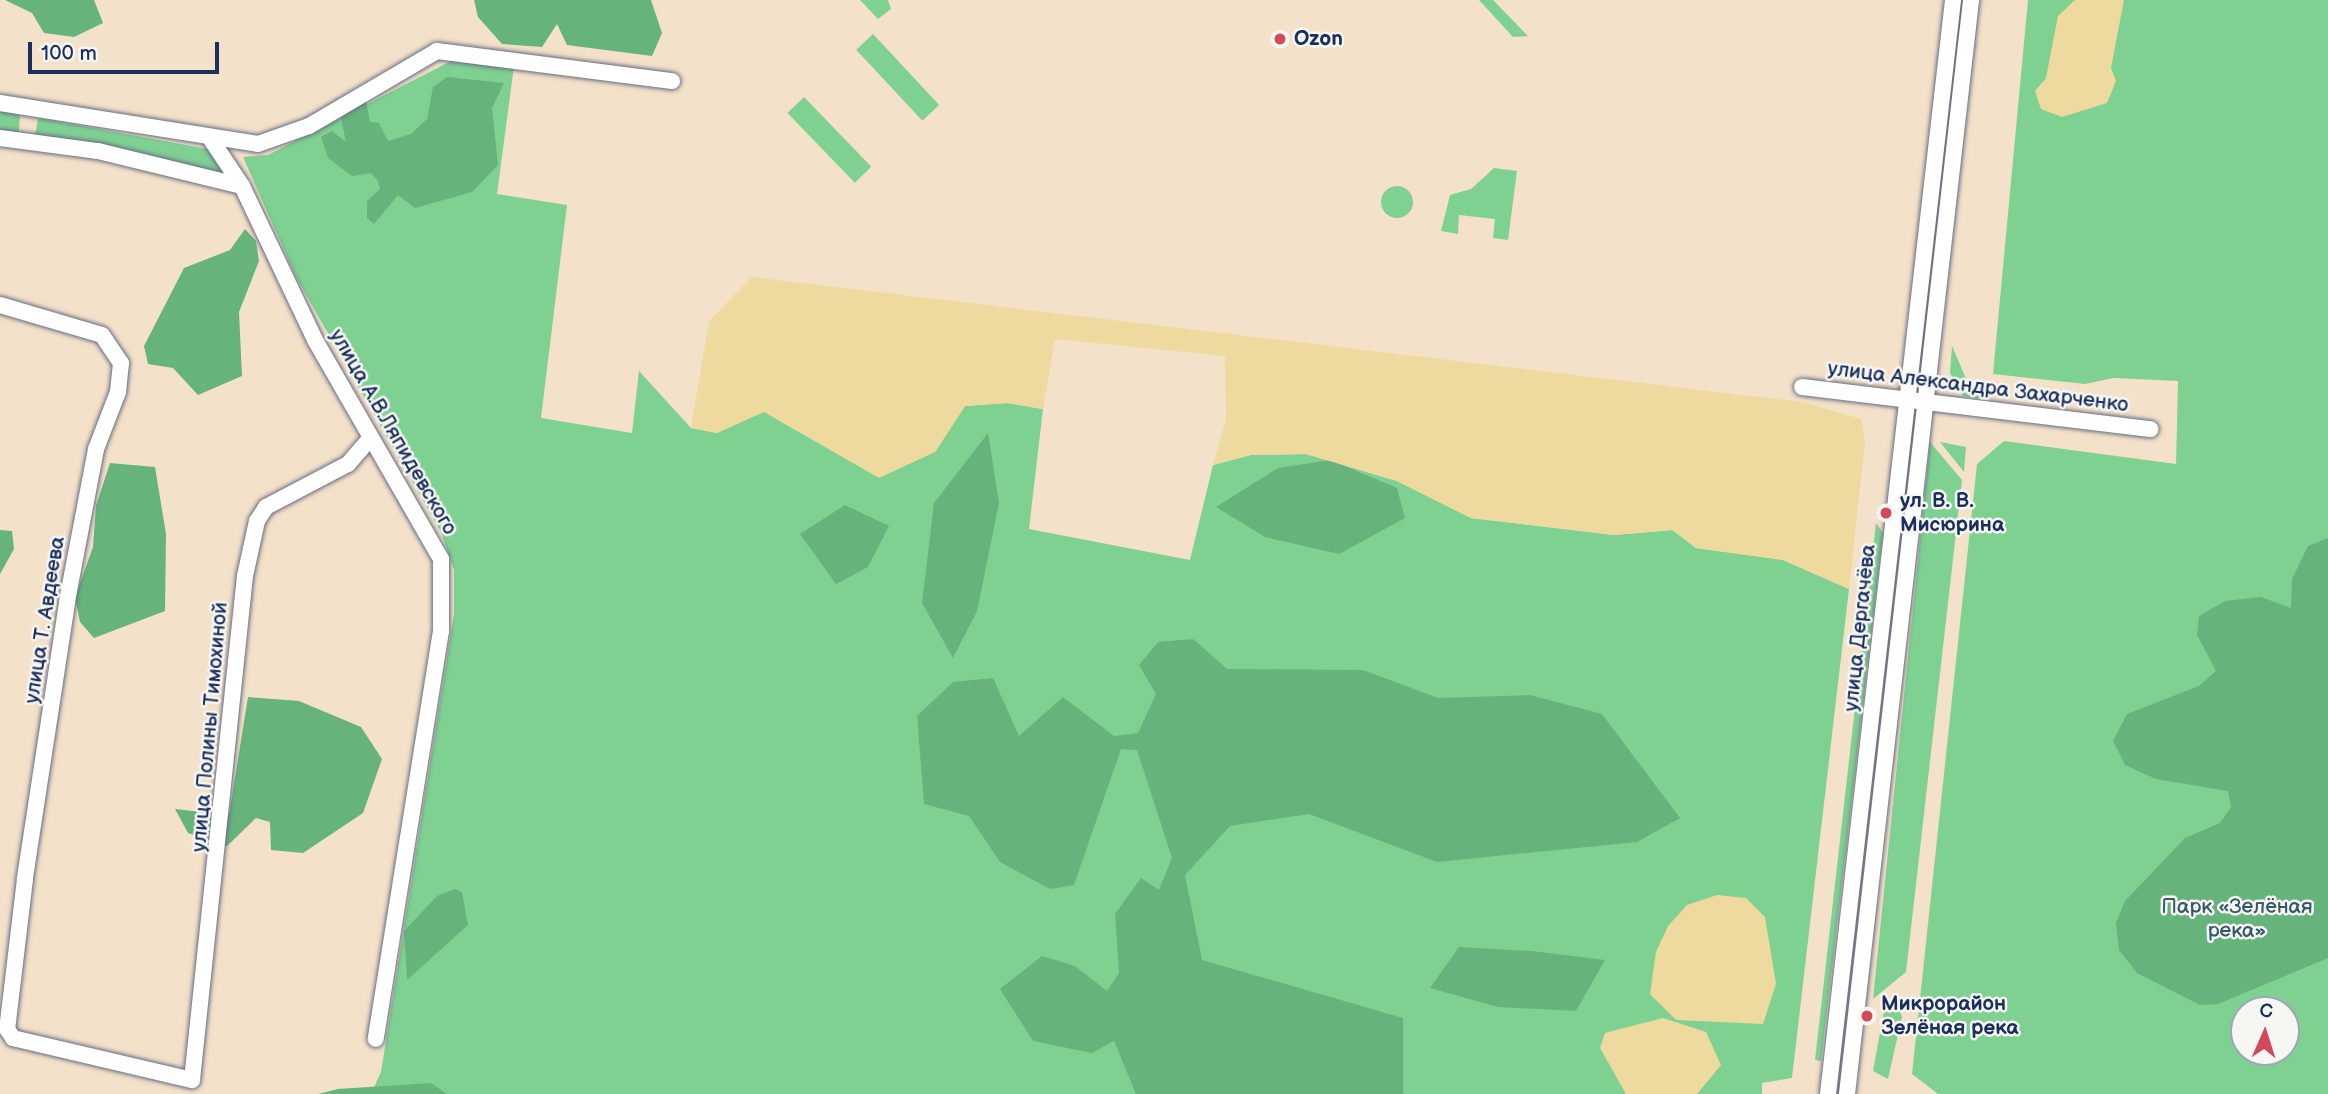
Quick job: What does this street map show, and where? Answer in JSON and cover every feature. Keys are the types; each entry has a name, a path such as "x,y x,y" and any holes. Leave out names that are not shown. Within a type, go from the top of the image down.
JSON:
{"street":[{"name":"улица Дергачёва","path":"1828,1094 1953,0"},
{"name":"улица Дергачёва","path":"1847,1094 1971,0"},
{"path":"0,103 210,138 281,140 437,51 672,81"},
{"path":"0,138 61,144 242,186"},
{"name":"улица А.В.Ляпидевского","path":"210,138 242,186 370,439 433,542 445,594 376,1039"},
{"name":"улица Т. Авдеева","path":"0,305 102,335 121,363 118,393 96,449 69,590 7,1029 27,1042 192,1080"},
{"name":"улица Александра Захарченко","path":"1802,387 2150,429"},
{"name":"улица Полины Тимохиной","path":"192,1080 245,576 257,521 266,507 348,464 370,439"}],"green space":[{"path":"5,0 94,0 103,23 74,37 44,33 32,13"},
{"path":"474,0 651,0 662,33 652,56 567,45 557,24 542,47 502,44 478,17"},
{"path":"860,0 888,0 891,9 878,19"},
{"path":"1479,0 1493,0 1528,36 1513,37"},
{"path":"2028,0 2328,0 2328,1094 1938,1094 1912,1074 1977,464 2004,441 2176,464 2178,381 2113,378 2085,384 1993,374"},
{"path":"873,34 939,105 922,121 856,50"},
{"path":"451,61 514,66 497,194 567,205 541,418 632,433 639,371 691,428 717,433 764,411 801,432 935,452 965,406 1007,403 1043,409 1029,529 1190,560 1213,465 1251,455 1306,454 1397,481 1471,518 1614,535 1673,530 1696,548 1783,560 1849,589 1792,1078 1762,1083 1762,1094 371,1094 381,1072 454,614 454,570 441,532 296,277 243,157 268,155"},
{"path":"447,77 504,83 492,108 498,165 472,192 415,208 398,195 374,224 367,218 367,201 380,189 378,181 371,173 352,176 328,158 321,137 332,131 346,142 341,118 366,100 370,122 379,123 388,141 411,134 427,119 433,87"},
{"path":"804,97 871,167 855,183 787,113"},
{"path":"0,111 20,113 19,132 0,132"},
{"path":"38,118 208,149 227,175 35,136"},
{"path":"1494,168 1517,171 1508,240 1493,238 1495,219 1459,215 1458,234 1441,231 1450,195 1471,189"},
{"path":"1397,186 1409,190 1413,202 1409,214 1397,218 1385,214 1381,202 1385,190"},
{"path":"245,229 256,241 259,261 239,312 242,376 198,395 173,368 148,364 144,346 184,268 230,250"},
{"path":"1952,346 1968,383 1988,400 1963,396 1950,373"},
{"path":"988,433 999,503 977,611 953,658 922,603 934,503"},
{"path":"1930,442 1962,480 1906,972 1873,999"},
{"path":"1940,442 1966,447 1964,472"},
{"path":"1331,460 1397,488 1405,518 1339,554 1265,537 1216,507 1278,468"},
{"path":"110,463 155,467 166,534 165,611 94,638 80,622 75,597 93,547 96,506"},
{"path":"845,505 889,526 868,567 836,584 800,534"},
{"path":"1876,523 1883,533 1821,1061 1815,1060"},
{"path":"0,530 12,531 14,549 0,574"},
{"name":"Парк «Зелёная река»","path":"2328,538 2328,958 2237,996 2230,996 2230,999 2218,1004 2200,1005 2137,973 2119,950 2116,923 2125,901 2185,838 2220,823 2231,807 2228,791 2156,779 2125,765 2113,741 2127,714 2199,686 2216,671 2197,635 2199,616 2225,601 2261,597 2291,608 2292,579 2308,546"},
{"path":"1193,639 1227,669 1363,670 1438,698 1530,695 1602,714 1680,818 1637,842 1437,862 1309,814 1230,826 1185,875 1202,960 1403,1018 1403,1094 1136,1094 1114,1041 1092,1053 1033,1041 1000,989 1042,956 1075,966 1107,991 1119,973 1115,914 1141,878 1159,890 1172,858 1137,750 1121,749 1074,885 1050,889 1000,862 969,816 924,804 917,716 953,682 993,678 1019,736 1063,697 1114,736 1138,733 1156,694 1139,665 1158,642"},
{"path":"248,697 299,701 361,727 382,759 363,813 303,853 271,850 270,822 256,818 227,846 188,833 175,809 229,815"},
{"path":"455,889 462,892 468,925 407,980 404,931 437,896"},
{"path":"1459,947 1532,951 1605,960 1576,1011 1498,1007 1430,988"},
{"path":"1885,1006 1899,1008 1902,1017 1888,1079 1873,1071"},
{"path":"431,1083 447,1094 318,1094 338,1089"}],"sand":[{"path":"2075,0 2124,0 2111,68 2116,81 2107,103 2062,117 2041,109 2035,91 2046,78 2058,16"},
{"path":"752,277 1802,402 1861,419 1865,442 1849,589 1783,560 1696,548 1672,530 1614,535 1471,518 1397,481 1306,454 1251,455 1213,465 1226,420 1225,356 1055,339 1043,409 1007,403 965,406 935,452 879,478 764,412 717,433 691,428 709,321"},
{"path":"1717,895 1746,898 1765,917 1776,984 1763,1024 1676,1020 1650,994 1656,952 1668,926 1687,905"},
{"path":"1663,1018 1706,1032 1721,1065 1697,1094 1626,1094 1600,1048 1605,1033"}],"place":[{"name":"Ozon","path":"1280,39"},
{"name":"ул. В. В. Мисюрина","path":"1886,513"},
{"name":"Микрорайон Зелёная река","path":"1867,1016"}]}
